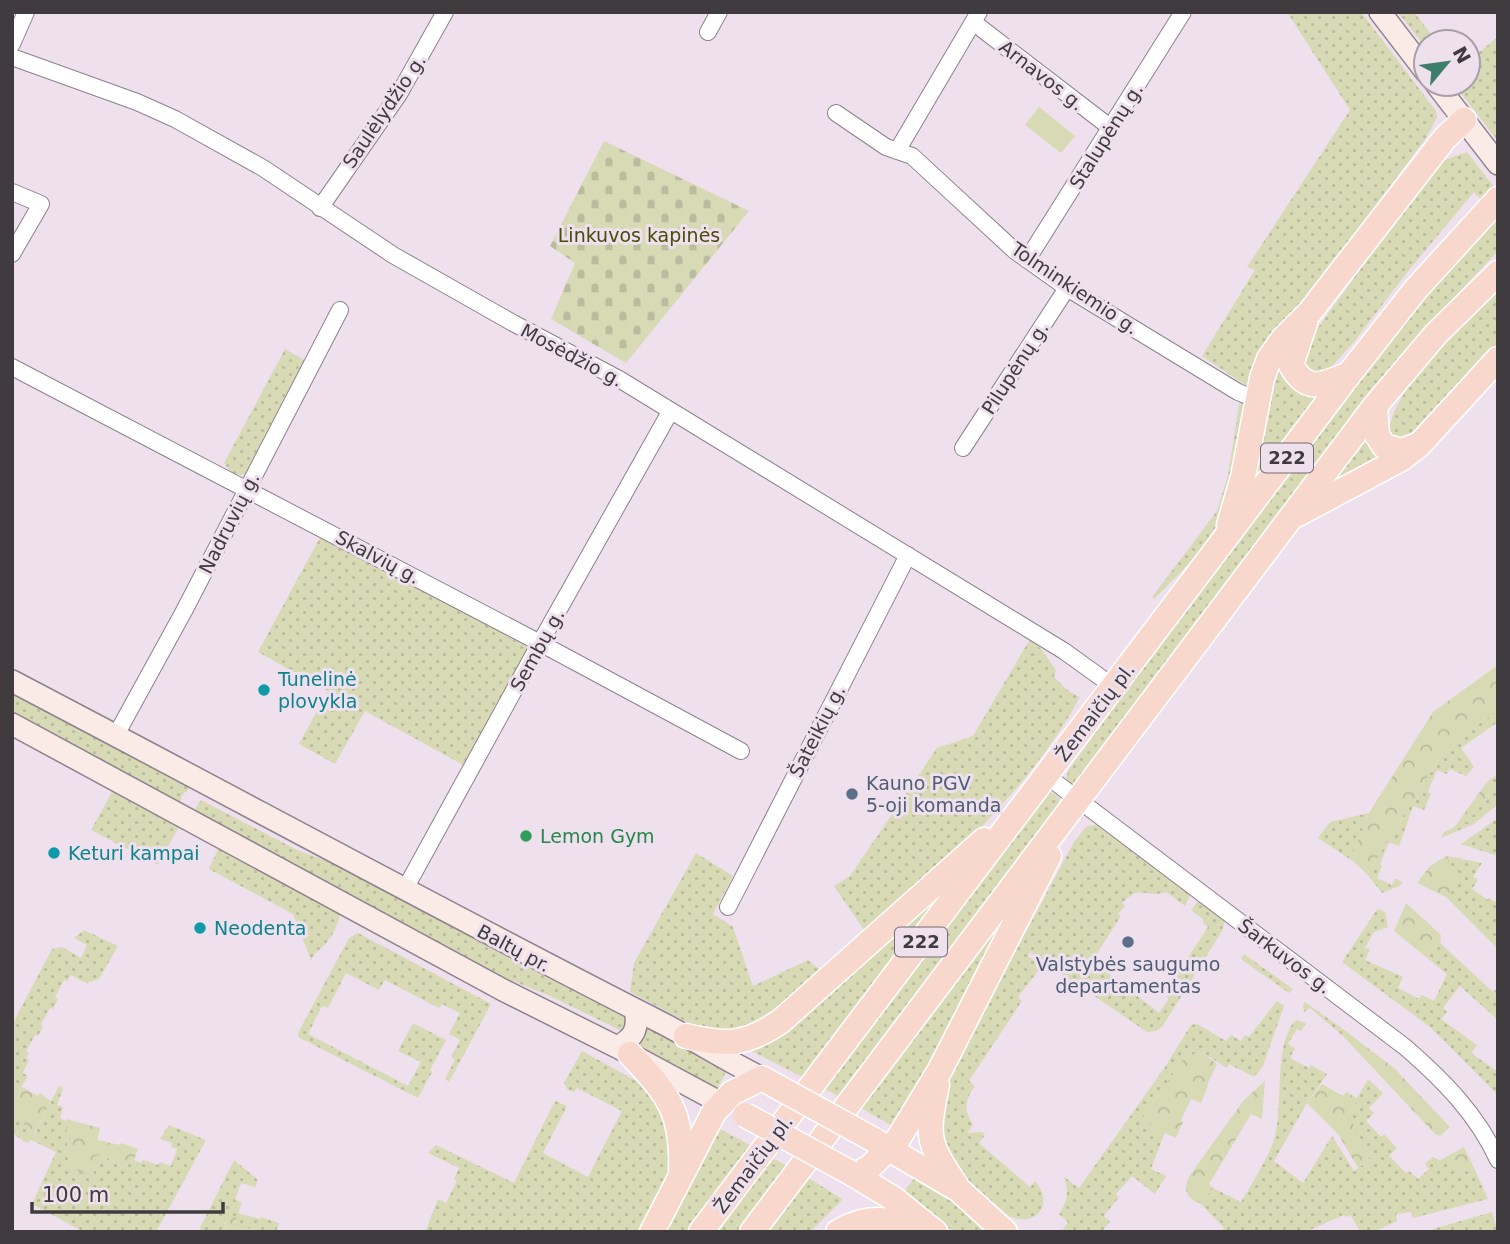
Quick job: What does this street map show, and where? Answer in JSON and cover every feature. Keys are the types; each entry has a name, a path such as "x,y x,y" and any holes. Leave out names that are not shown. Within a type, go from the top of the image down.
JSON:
{"main road":[{"path":"1380,12 1412,54"},
{"path":"1447,98 1498,164"},
{"path":"1224,542 1244,477 1258,400 1269,359 1283,339 1310,312 1445,138 1464,120"},
{"name":"Žemaičių pl.","path":"701,1232 1350,373 1416,289 1498,200"},
{"name":"Žemaičių pl.","path":"752,1232 1375,406 1436,334 1498,273"},
{"path":"1310,312 1291,365 1299,379 1321,385 1350,373"},
{"path":"1292,517 1401,459 1419,445 1498,359"},
{"path":"1375,406 1377,435 1384,446 1401,451 1419,445"},
{"name":"Baltų pr.","path":"12,681 686,1036 722,1059 765,1080 959,1190 1004,1232"},
{"path":"12,724 492,984 624,1050 853,1174 894,1199 933,1232"},
{"path":"189,819 186,805 192,793 209,786"},
{"path":"853,1174 870,1167 882,1145 940,1070 1078,800"},
{"path":"686,1036 730,1043 751,1039 781,1021 1026,803"},
{"path":"624,1050 636,1031 638,1022 635,1010"},
{"path":"624,1050 650,1075 672,1107 680,1130 681,1175"},
{"path":"940,1070 930,1118 932,1143 959,1190"},
{"path":"652,1232 708,1121 721,1102 747,1084 765,1080"},
{"path":"838,1232 858,1222 881,1218 933,1232"}],"street":[{"path":"12,44 26,12"},
{"name":"Saulėlydžio g.","path":"320,208 399,94 445,12"},
{"path":"708,32 719,12"},
{"name":"Stalupėnų g.","path":"1027,260 1183,12"},
{"path":"897,151 976,17"},
{"name":"Arnavos g.","path":"976,17 1111,128"},
{"name":"Mosėdžio g.","path":"12,57 137,102 175,119 263,168 320,208 441,283 619,379 1064,651 1114,687"},
{"name":"Tolminkiemio g.","path":"836,114 886,148 912,156 1015,251 1067,288 1238,392 1258,400"},
{"path":"12,192 41,204 12,254"},
{"name":"Pilupėnų g.","path":"963,447 1067,288"},
{"name":"Nadruvių g.","path":"116,735 184,611 340,310"},
{"name":"Skalvių g.","path":"12,367 741,751"},
{"name":"Sembų g.","path":"405,889 670,412"},
{"name":"Šateikių g.","path":"728,907 908,555"},
{"name":"Šarkuvos g.","path":"1046,776 1425,1064 1457,1096 1475,1120 1498,1160"}],"green space":[{"path":"1287,12 1361,12 1412,79 1412,98 1426,98 1436,111 1437,117 1426,138 1298,309 1252,384 1245,385 1202,356 1255,270 1247,267 1350,110"},
{"path":"1398,12 1414,12 1426,28 1412,30"},
{"path":"1498,37 1498,141 1465,98 1482,98 1482,50"},
{"path":"1039,107 1075,136 1061,153 1025,125"},
{"name":"Linkuvos kapinės","path":"604,141 749,211 626,363 551,319 575,263 550,246"},
{"path":"1467,152 1498,192 1498,251 1412,342 1074,786 1066,780 1068,771 1134,676 1405,316 1497,216 1474,192 1325,374 1308,375 1302,356 1317,329 1422,184 1444,160"},
{"path":"1498,291 1498,348 1408,443 1391,436 1391,420 1413,381 1450,338"},
{"path":"285,349 306,361 250,471 242,475 232,474 224,463"},
{"path":"1278,354 1291,386 1304,394 1323,393 1255,486 1253,473"},
{"path":"1240,399 1248,407 1232,485 1222,514 1202,548 1154,599 1152,597 1217,511 1228,475"},
{"path":"1367,430 1390,459 1320,497"},
{"path":"323,532 530,649 465,766 365,711 335,764 299,744 328,691 258,652"},
{"path":"1030,639 1042,650 1056,670 1054,677 1067,690 1080,697 1036,764 1011,795 956,853 869,937 834,886 850,876 937,748 973,736"},
{"path":"1498,665 1498,711 1471,729 1439,759 1367,874 1353,861 1353,853 1369,813 1433,712"},
{"path":"12,691 193,786 182,795 180,804 12,715"},
{"path":"1498,711 1498,722 1461,748 1474,767 1466,776 1450,769 1447,774 1437,770 1424,810 1413,806 1399,846 1389,842 1377,878 1392,885 1395,879 1403,882 1382,893 1367,874 1439,759 1471,729"},
{"path":"1498,774 1498,804 1474,824 1441,838 1444,832 1468,821 1493,790 1487,782"},
{"path":"1487,782 1493,790 1468,821 1453,829"},
{"path":"113,790 181,823 158,865 91,830"},
{"path":"1051,792 1059,798 1060,804 842,1098 823,1088 1044,794"},
{"path":"201,800 297,850 351,870 596,1000 628,1018 624,1032 550,996 498,975 198,815 195,809"},
{"path":"1369,813 1353,853 1353,861 1318,838 1330,822"},
{"path":"1498,818 1498,856 1461,844"},
{"path":"1097,825 1191,893 1185,906 1166,892 1139,893 1129,897 1122,903 1125,906 1118,914 1121,916 1094,962 1159,1013 1168,1000 1166,991 1208,927 1203,923 1203,919 1191,910 1199,900 1225,920 1222,931 1162,1027 1156,1031 1147,1032 1030,952 1028,956 1042,966 1018,997 1022,1001 969,1081 975,1086 967,1106 973,1125 967,1133 982,1132 985,1135 979,1143 1030,1187 1035,1181 1041,1190 1043,1206 1040,1212 1034,1217 1019,1219 1009,1216 948,1163 935,1111 944,1085 1074,842 1087,826"},
{"path":"220,845 336,909 340,915 333,933 311,960 293,914 209,869"},
{"path":"696,853 733,876 713,914 733,927 753,986 808,960 823,972 747,1033 702,1030 630,992 634,963"},
{"path":"1447,856 1482,863 1473,877 1478,880 1472,889 1488,900 1489,898 1495,902 1498,899 1498,949 1446,897 1457,880"},
{"path":"1447,856 1457,880 1446,897 1417,883 1430,866"},
{"path":"953,881 804,1078 752,1051 751,1047"},
{"path":"1406,903 1441,935 1440,943 1426,957 1394,931"},
{"path":"1009,909 1012,909 896,1128 861,1108"},
{"path":"1379,909 1385,912 1388,927 1374,932 1365,948 1370,950 1365,960 1403,977 1398,988 1419,999 1422,995 1434,1001 1447,974 1426,957 1440,943 1493,992 1498,987 1498,1020 1460,986 1443,1008 1447,1012 1441,1019 1477,1045 1471,1053 1498,1072 1498,1095 1430,1027 1342,962"},
{"path":"84,930 118,946 99,979 86,983 71,975 67,981 64,980 55,997 58,999 53,1009 50,1008 38,1036 35,1035 26,1051 29,1053 26,1058 29,1060 23,1073 28,1076 12,1103 12,1025 52,949 62,947 81,958 87,945 74,938"},
{"path":"358,933 491,1004 449,1082 445,1079 455,1060 451,1057 460,1040 449,1034 460,1013 442,1004 439,1008 385,980 379,990 346,973 328,1008 322,1006 308,1034 408,1086 421,1062 398,1051 413,1023 446,1040 418,1098 298,1037 349,938"},
{"path":"1244,954 1293,989 1289,993 1241,959"},
{"path":"1277,1001 1284,1006 1263,1066 1254,1077 1229,1064 1227,1068 1201,1052 1186,1057 1143,1118 1163,1137 1151,1169 1166,1176 1155,1194 1132,1176 1116,1194 1119,1197 1104,1216 1110,1222 1104,1232 1061,1232 1068,1222 1059,1214 1067,1196 1064,1177 1079,1188 1165,1067 1191,1025 1197,1024 1226,1041 1231,1035 1241,1041 1245,1035 1249,1037"},
{"path":"1305,1002 1347,1032 1343,1036 1310,1008 1304,1012"},
{"path":"1296,1020 1306,1023 1301,1031 1297,1029 1288,1044 1295,1048 1290,1058 1327,1074 1274,1161 1303,1183 1332,1136 1354,1171 1369,1160 1349,1118 1368,1079 1383,1093 1369,1108 1374,1113 1366,1121 1381,1137 1384,1134 1397,1148 1389,1156 1406,1173 1409,1171 1418,1179 1429,1169 1425,1164 1433,1157 1463,1172 1474,1168 1488,1199 1413,1218 1411,1212 1396,1214 1397,1221 1373,1232 1360,1232 1351,1215 1344,1215 1305,1232 1220,1232 1224,1228 1200,1203 1213,1188 1241,1202 1262,1165 1276,1130 1284,1045"},
{"path":"646,1025 727,1070 716,1091 633,1044"},
{"path":"1347,1032 1394,1068 1450,1127 1440,1136 1435,1134 1343,1036"},
{"path":"582,1051 642,1084 654,1098 665,1124 671,1124 673,1165 644,1232 425,1232 438,1199 446,1203 457,1181 454,1179 459,1168 428,1153 436,1145 514,1183 555,1101 567,1106 543,1153 588,1177 622,1111 577,1088 574,1092 567,1089 564,1083"},
{"path":"1201,1052 1217,1064 1201,1103 1191,1099 1176,1138 1165,1133 1163,1137 1143,1118 1181,1062 1186,1057"},
{"path":"1265,1081 1262,1119 1251,1114 1209,1184 1213,1188 1200,1203 1191,1199 1186,1184 1190,1175 1244,1100"},
{"path":"1322,1084 1343,1096 1346,1092 1357,1098 1350,1118 1370,1160 1358,1168 1338,1134 1307,1103"},
{"path":"59,1086 63,1088 57,1105 63,1107 60,1118 66,1121 69,1167 93,1177 96,1154 123,1167 134,1160 158,1165 160,1162 171,1166 177,1149 171,1147 172,1143 160,1139 169,1125 206,1140 156,1232 84,1232 32,1204 56,1152 31,1140 27,1143 12,1133 12,1110 20,1114 32,1139"},
{"path":"22,1087 38,1096 40,1093 51,1101 31,1140 20,1114 12,1110 12,1103"},
{"path":"66,1119 100,1128 97,1140 120,1145 121,1143 138,1149 134,1160 123,1167 104,1156 96,1155 93,1178 69,1167"},
{"path":"714,1126 752,1146 688,1232 660,1232"},
{"path":"1464,1147 1474,1168 1463,1172 1439,1161"},
{"path":"770,1157 789,1167 741,1232 713,1232"},
{"path":"234,1160 258,1180 255,1187 241,1183 235,1200 242,1202 238,1213 279,1223 276,1232 253,1232 230,1214 225,1223 227,1232 198,1232"},
{"path":"916,1175 959,1205 988,1232 954,1232 903,1194"},
{"path":"807,1177 842,1199 841,1201 810,1232 766,1232"},
{"path":"1492,1212 1498,1232 1433,1232 1433,1229"},
{"path":"231,1214 253,1232 227,1232 225,1217"}],"place":[{"name":"Tunelinė plovykla","path":"264,690"},
{"name":"Kauno PGV 5-oji komanda","path":"852,794"},
{"name":"Lemon Gym","path":"526,836"},
{"name":"Keturi kampai","path":"54,853"},
{"name":"Neodenta","path":"200,928"},
{"name":"Valstybės saugumo departamentas","path":"1128,942"}]}
